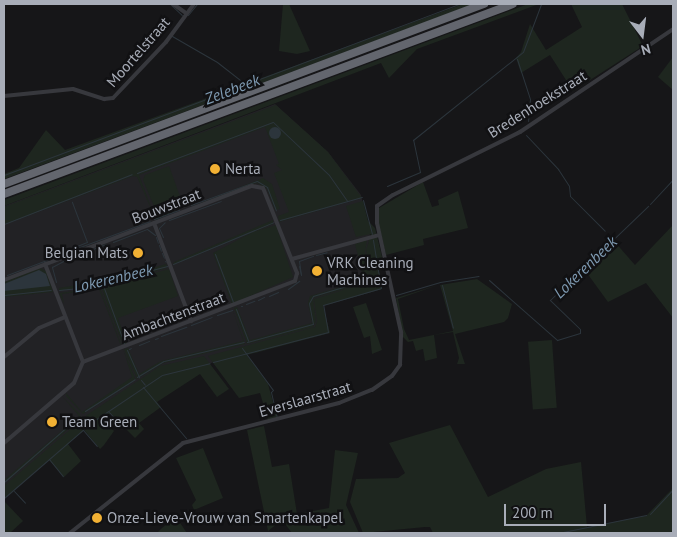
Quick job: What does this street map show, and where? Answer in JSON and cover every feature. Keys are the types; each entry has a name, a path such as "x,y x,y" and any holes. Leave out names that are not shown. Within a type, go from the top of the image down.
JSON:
{"highway":[{"path":"4,184 484,4"},
{"path":"4,194 513,4"}],"street":[{"path":"174,4 186,13"},
{"name":"Moortelstraat","path":"4,96 73,89 104,99 113,98 166,42 194,4"},
{"name":"Bredenhoekstraat","path":"381,202 520,132 673,29"},
{"name":"Bouwstraat","path":"4,280 260,185 266,190 292,259"},
{"name":"Everslaarstraat","path":"70,533 183,443 339,403 372,390 392,376 400,366 400,328 379,235 376,211 381,202"},
{"path":"154,223 191,321"},
{"path":"292,259 379,235"},
{"name":"Ambachtenstraat","path":"83,362 293,283 297,276 292,259"},
{"path":"4,443 74,383 83,362 45,264"},
{"path":"4,357 39,328 65,317"}],"shaded area":[{"path":"283,4 289,4 310,51 297,54 279,51"},
{"path":"463,4 474,4 4,179 4,174 19,168 46,130 65,150"},
{"path":"528,4 539,4 417,49 389,78 381,63 4,206 4,200"},
{"path":"571,4 622,4 643,46 573,91 550,55 521,73 516,58 521,52 530,24 546,50 582,27"},
{"path":"673,57 673,90 658,77"},
{"path":"275,104 328,152 361,195 382,289 323,306 330,333 164,375 92,422 4,499 4,206"},
{"path":"276,105 328,152 362,198 279,222 278,216 289,212 274,173 282,170 276,165 279,164 265,127 139,175 154,216 137,177 133,176 4,225 4,207"},
{"path":"277,127 280,128 280,138 273,139 270,138 269,131 270,128"},
{"path":"169,166 182,202 156,211 143,180 145,175"},
{"path":"263,178 272,184 280,209 275,210 267,189 257,183 191,207"},
{"path":"423,182 432,207 439,205 438,200 458,191 468,228 423,239 424,245 386,255 378,221 379,208"},
{"path":"363,201 368,221 375,228 385,269 379,271 382,289 323,306 330,333 247,355 268,384 277,417 268,420 260,393 239,398 208,356 315,327 317,321 314,299 369,282 313,298 316,321 313,327 247,344 234,308 237,307 250,340 312,323 308,303 310,296 364,280 355,244 367,240 365,252 371,281 366,250 371,234 356,237 346,206"},
{"path":"179,209 156,220 155,218"},
{"path":"273,220 273,224 173,265 174,262"},
{"path":"276,225 293,277 232,304 213,253 253,232"},
{"path":"673,225 673,318 646,283 608,302 584,269 614,241 635,265"},
{"path":"166,264 167,268 126,280 59,291 59,288 120,278"},
{"path":"40,268 46,271 53,292 4,297 4,282"},
{"path":"169,269 178,296 118,318 127,344 123,345 101,287"},
{"path":"39,270 46,274 50,286 4,291 4,284"},
{"path":"477,279 512,304 508,318 504,322 455,334 465,364 457,364 459,358 453,332 434,335 437,358 425,361 423,349 416,351 413,341 408,342 403,337 396,298 438,285 398,299 404,329 409,340 453,331 440,285"},
{"path":"100,288 121,346 99,289 62,294 64,304 59,293"},
{"path":"366,303 382,350 372,354 370,336 364,338 353,307"},
{"path":"232,308 245,344 164,363 137,379 124,349 128,348 139,374 161,361 243,341"},
{"path":"552,340 557,408 533,410 528,342"},
{"path":"123,349 136,380 83,414 66,396 66,393 82,412 132,377"},
{"path":"204,356 229,389 217,397 200,374 157,402 161,407 139,423 144,429 135,438 111,414 104,420 114,431 100,449 84,430 68,444 81,461 64,477 49,460 4,499 4,486 87,415 160,366"},
{"path":"62,396 80,414 80,419 4,484 4,480 79,416"},
{"path":"450,425 488,497 546,469 581,462 587,527 646,516 673,488 673,533 433,533 430,527 425,527 363,533 350,502 356,479 398,478 405,473 389,443"},
{"path":"264,426 272,467 289,464 297,514 329,508 335,450 358,453 346,505 359,533 292,533 282,520 268,531 247,430"},
{"path":"203,448 223,498 194,510 192,505 196,500 176,458"},
{"path":"4,501 23,521 10,533 4,533"},
{"path":"176,517 187,533 157,533 162,528"}],"waterway":[{"path":"170,4 182,15"},
{"path":"188,15 197,4"},
{"name":"Zelebeek","path":"4,175 460,4"},
{"name":"Lokerenbeek","path":"387,186 420,172 413,140 523,52 541,4"},
{"path":"172,36 217,62 245,84"},
{"path":"517,59 530,99 528,121"},
{"path":"137,173 273,122 329,175 347,201"},
{"path":"526,135 558,169 569,186 570,196 605,231"},
{"path":"4,224 132,174"},
{"name":"Lokerenbeek","path":"650,204 673,179"},
{"path":"191,205 257,181 267,187 276,210"},
{"name":"Lokerenbeek","path":"280,220 362,197"},
{"path":"363,200 372,234"},
{"path":"169,220 221,201"},
{"path":"72,202 87,242 72,248"},
{"name":"Lokerenbeek","path":"489,280 557,340 580,333 580,329 550,300 648,206"},
{"path":"154,219 179,210"},
{"path":"69,251 150,221"},
{"path":"163,237 159,228 165,222"},
{"name":"Lokerenbeek","path":"173,264 274,222"},
{"path":"113,242 147,229 155,235"},
{"path":"156,237 158,243"},
{"path":"213,362 328,332 323,305 381,288 373,240"},
{"path":"90,250 106,244"},
{"path":"159,245 161,251"},
{"path":"83,253 87,251"},
{"path":"316,255 327,252"},
{"path":"162,253 164,258"},
{"path":"215,254 233,302"},
{"path":"7,275 57,256"},
{"path":"301,275 299,261 313,256"},
{"path":"56,282 52,267 67,259"},
{"name":"Lokerenbeek","path":"59,290 86,287 167,266"},
{"path":"299,266 301,275"},
{"name":"Lokerenbeek","path":"396,295 440,282 479,276"},
{"path":"288,289 299,281"},
{"path":"247,342 313,324 309,303 313,296 363,281"},
{"path":"442,285 453,328"},
{"path":"104,288 124,343"},
{"name":"Lokerenbeek","path":"4,295 51,290"},
{"path":"269,296 278,292"},
{"path":"258,300 264,297"},
{"path":"246,304 254,301"},
{"path":"236,309 248,341"},
{"path":"217,315 232,310"},
{"path":"191,325 212,317"},
{"path":"161,336 186,327"},
{"path":"139,345 149,341"},
{"path":"137,377 164,361 244,342"},
{"path":"242,348 273,390 271,392 277,417"},
{"path":"127,350 139,377"},
{"path":"4,498 92,422 162,375 210,363"},
{"path":"85,411 135,379"},
{"path":"141,380 145,385"},
{"path":"143,387 186,438"},
{"path":"108,411 123,427"},
{"path":"4,482 78,417"},
{"path":"83,430 97,446"},
{"path":"49,459 63,476"},
{"path":"650,514 673,489"},
{"path":"14,491 25,503"},
{"path":"558,533 646,515"}],"place":[{"name":"Nerta","path":"215,169"},
{"name":"Belgian Mats","path":"138,253"},
{"name":"VRK Cleaning Machines","path":"317,271"},
{"name":"Team Green","path":"52,422"},
{"name":"Onze-Lieve-Vrouw van Smartenkapel","path":"97,518"}]}
